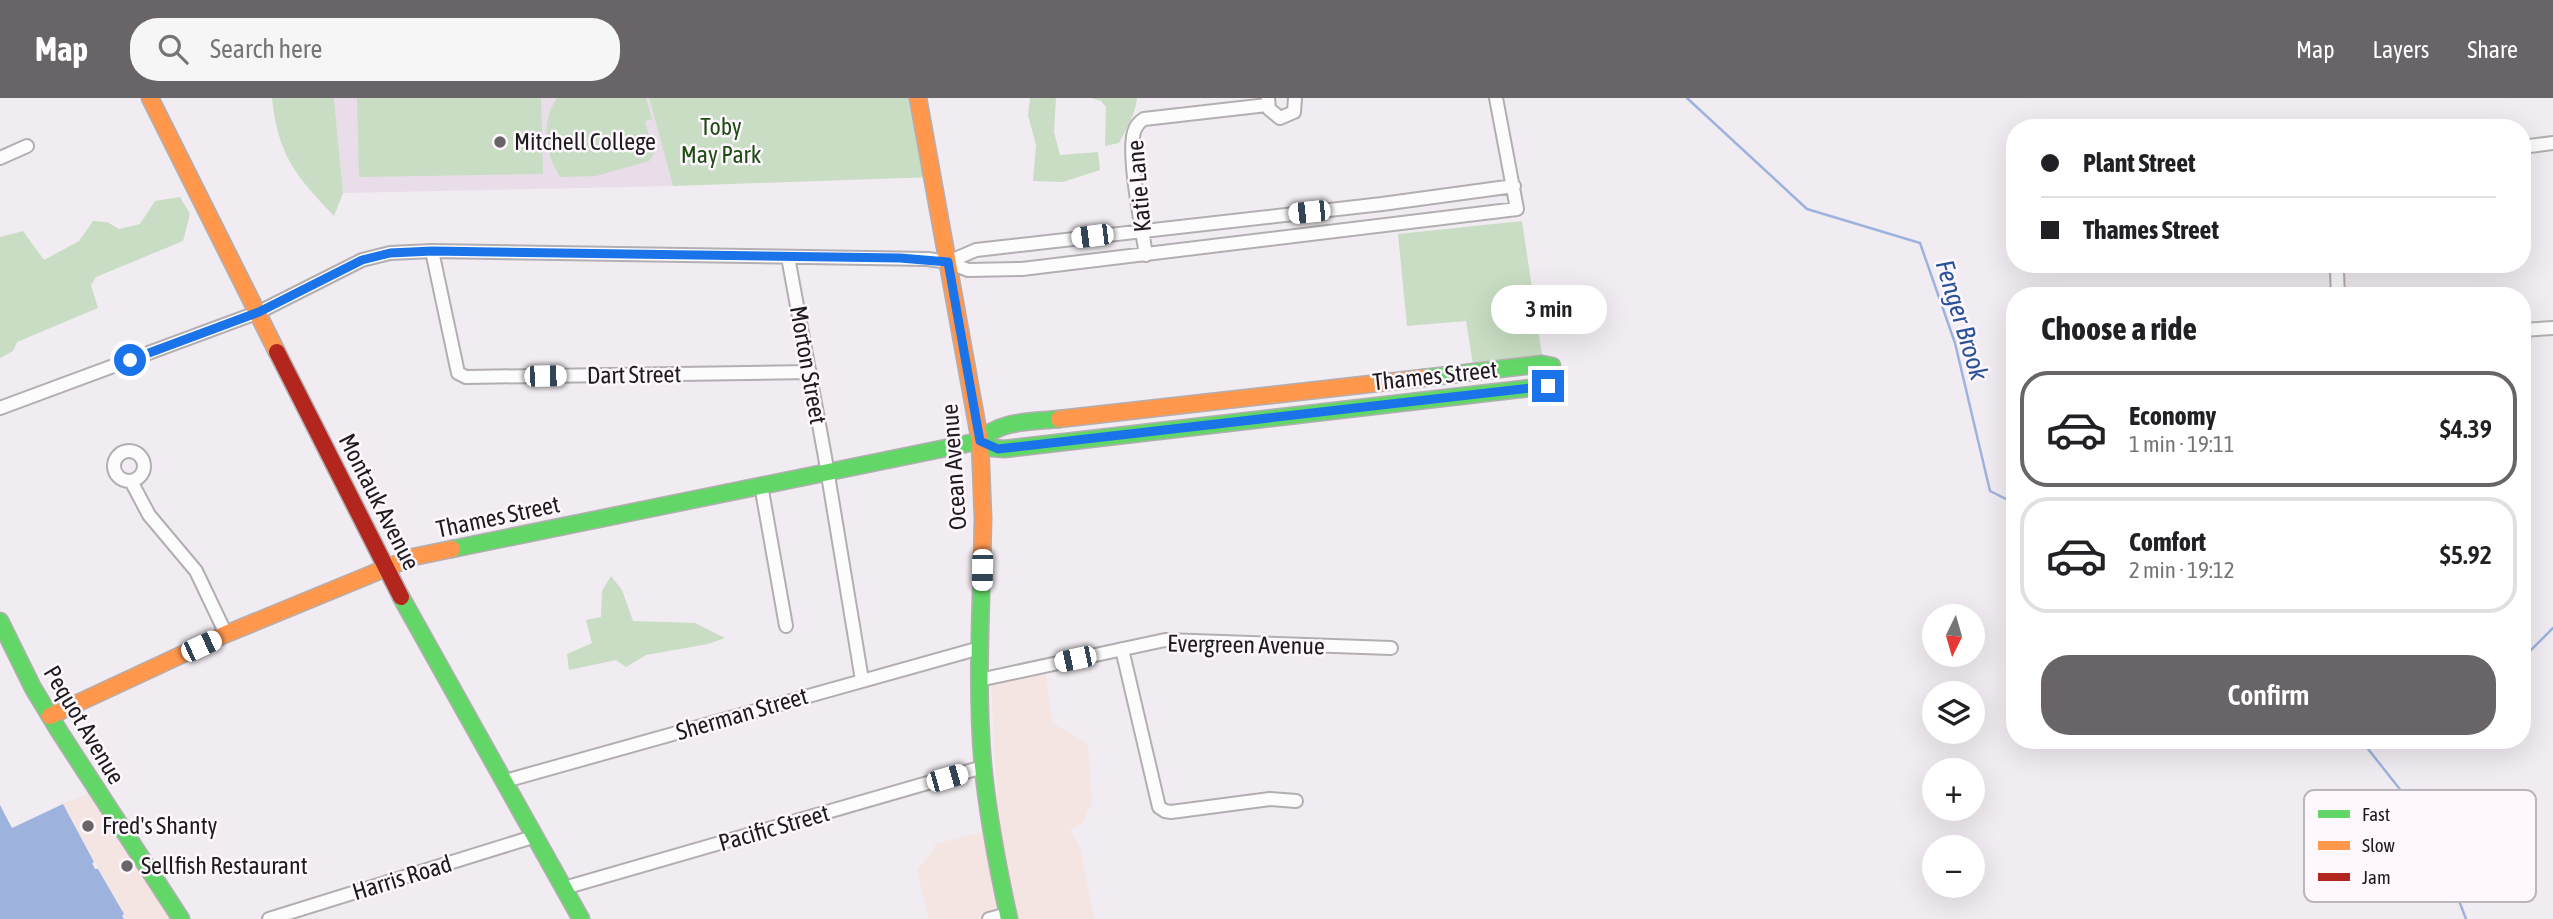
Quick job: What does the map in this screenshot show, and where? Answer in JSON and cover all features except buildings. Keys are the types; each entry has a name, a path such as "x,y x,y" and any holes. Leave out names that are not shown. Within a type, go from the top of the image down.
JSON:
{"street":[{"name":"Montauk Avenue","path":"150,98 385,568 581,919"},
{"name":"Ocean Avenue","path":"918,98 980,441 983,518 979,680 983,767 1009,916"},
{"name":"Katie Lane","path":"1146,255 1133,149 1137,124 1144,119 1268,101 1276,116 1285,117 1294,112 1295,98"},
{"path":"0,408 259,312 362,260 390,253 432,251 928,259 948,262 968,270 985,271 1146,255 1517,209 1496,98"},
{"path":"2531,146 2553,142"},
{"path":"0,158 27,146"},
{"path":"948,262 976,250 1382,204 1514,186"},
{"name":"Dart Street","path":"432,251 458,373 466,377 810,372"},
{"name":"Morton Street","path":"788,257 862,680"},
{"path":"2531,329 2553,328"},
{"name":"Thames Street","path":"50,716 226,634 413,557 980,441 989,431 1000,426 1542,364 1552,366 1554,370 1554,379 1548,386 1004,449 992,448 980,441"},
{"name":"Thames Street","path":"1355,385 1358,407"},
{"path":"1137,409 1139,433"},
{"path":"131,481 149,515 195,571 226,634"},
{"path":"761,485 786,626"},
{"name":"Pequot Avenue","path":"0,621 50,716 181,919"},
{"name":"Evergreen Avenue","path":"979,680 1165,640 1391,648"},
{"name":"Sherman Street","path":"505,781 980,648"},
{"path":"1122,649 1156,798 1163,810 1171,812 1270,799 1296,800"},
{"name":"Pacific Street","path":"564,888 983,767"},
{"name":"Harris Road","path":"269,919 536,836"},
{"path":"989,919 1009,916"}],"shaded area":[{"name":"Mitchell College","path":"334,98 649,98 673,186 343,193"},
{"path":"1046,673 1052,723 1088,744 1092,803 1082,823 1070,830 1081,850 1094,919 929,919 917,870 935,849 935,844 999,828 991,685"},
{"path":"90,793 171,919 124,919 124,914 63,804"}],"green space":[{"path":"272,98 334,98 343,193 334,216 299,176 284,150"},
{"path":"357,98 541,98 543,174 359,177"},
{"path":"557,98 646,98 652,119 645,121 654,153 649,161 596,176 560,177 546,138 548,118"},
{"name":"Toby May Park","path":"649,98 918,98 933,177 673,186"},
{"path":"1030,98 1056,98 1054,132 1060,155 1098,152 1100,170 1063,182 1033,181 1036,145 1028,115"},
{"path":"1091,98 1137,98 1133,115 1119,143 1105,146 1106,107 1101,101"},
{"path":"180,197 190,214 183,241 96,277 91,285 98,308 17,342 13,351 0,358 0,237 23,231 44,260 79,241 93,221 107,222 119,229 140,224 155,201"},
{"path":"1522,221 1542,355 1473,364 1466,321 1407,326 1398,234"},
{"path":"611,576 622,590 633,621 695,623 725,638 708,644 646,655 626,667 616,660 569,670 567,654 592,643 586,620 601,617 602,591"}],"water":[{"path":"63,804 94,862 92,863 95,869 98,869 124,914 124,919 0,919 0,805 12,828"}],"waterway":[{"name":"Fenger Brook","path":"1687,98 1807,209 1920,243 1955,343 1990,491 2006,499"},
{"path":"2531,650 2553,628"},
{"name":"Fenger Brook","path":"2368,749 2400,790"},
{"name":"Fenger Brook","path":"2460,902 2466,919"}],"traffic: fast":[{"path":"980,441 992,448 1004,449 1548,386 1554,379 1552,366 1542,364 1423,378"},
{"path":"452,549 980,441 996,429 1006,426 1059,419"},
{"path":"982,563 981,741 994,843 1009,919"},
{"path":"401,597 581,919"},
{"path":"0,621 33,688 59,731 181,919"}],"traffic: slow":[{"path":"150,98 277,352"},
{"path":"918,98 980,441 982,563"},
{"path":"1059,419 1423,378"},
{"path":"50,716 226,634 413,557 452,549"}],"traffic: jam":[{"path":"277,352 401,597"}],"place":[{"name":"Mitchell College","path":"500,142"},
{"name":"Fred's Shanty","path":"88,826"},
{"name":"Sellfish Restaurant","path":"127,866"}],"route":[{"path":"130,360 259,312 362,260 390,253 432,251 900,258 948,262 980,441 992,448 1004,449 1548,386"}]}
